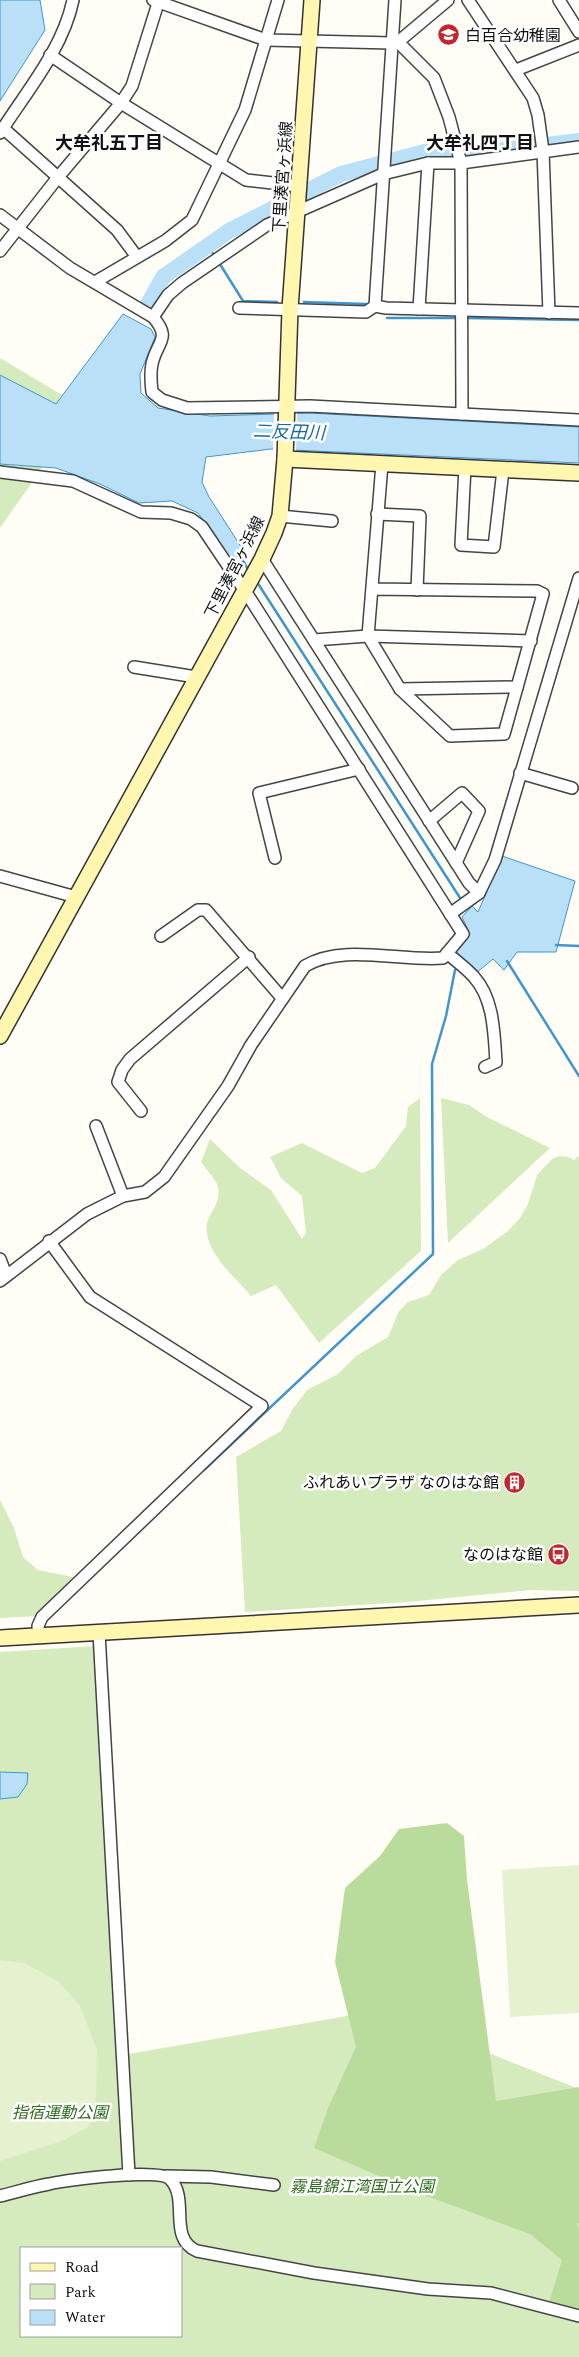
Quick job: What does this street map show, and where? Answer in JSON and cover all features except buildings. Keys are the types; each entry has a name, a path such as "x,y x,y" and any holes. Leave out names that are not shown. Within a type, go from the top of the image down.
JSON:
{"main road":[{"name":"下里湊宮ヶ浜線","path":"0,1036 262,559 280,516 285,460 290,309 312,0"},
{"path":"285,460 579,473"},
{"path":"0,1638 579,1605"}],"street":[{"path":"73,0 63,31 50,55 2,130 59,176 117,230 137,257"},
{"path":"95,282 165,241 192,220 245,110 278,0"},
{"path":"375,306 384,154 395,43 395,0"},
{"path":"395,43 448,0"},
{"path":"468,0 516,70 533,98 538,115 543,147 549,313"},
{"path":"559,0 579,32"},
{"path":"0,251 59,176 121,103 132,86 157,1 266,40 310,39 395,43 434,78 460,158 462,414"},
{"path":"516,70 579,45"},
{"path":"50,55 121,103 246,180 299,188"},
{"path":"153,317 168,295 267,225 383,174 428,163 460,158 543,147 579,147"},
{"path":"419,309 428,163"},
{"path":"0,215 70,268 153,317 162,328 163,336 152,362 152,392 175,406 187,408 462,414 579,420"},
{"path":"240,308 366,312 375,306 419,309 462,315 579,313"},
{"path":"372,589 537,591 543,594 504,734 450,736 400,689 368,636 382,464"},
{"path":"465,467 461,545 494,546 503,470"},
{"path":"0,472 73,481 140,512 172,513 191,519 202,527 244,589 452,913 462,934 443,958 428,960 374,955 328,957 315,960 305,966 282,998 228,1086 164,1177 145,1192 123,1196 87,1214 49,1241 3,1278 0,1260"},
{"path":"377,514 420,516 417,590"},
{"path":"280,516 332,521"},
{"path":"262,559 476,896"},
{"path":"452,913 476,896 495,860 579,578"},
{"path":"314,640 368,636 531,641"},
{"path":"134,667 196,677"},
{"path":"400,689 517,687"},
{"path":"275,858 259,793 359,769"},
{"path":"520,773 572,788"},
{"path":"429,821 462,793 479,811 456,863"},
{"path":"0,876 76,897"},
{"path":"161,936 198,910 206,910 249,957 282,998"},
{"path":"447,954 473,976 488,1000 496,1062 485,1067"},
{"path":"141,1111 118,1082 122,1070 130,1059 249,957"},
{"path":"96,1126 123,1196"},
{"path":"39,1636 38,1626 42,1617 262,1406 90,1297 49,1241"},
{"path":"100,1633 129,2175"},
{"path":"0,2196 48,2184 129,2175 211,2177 274,2185"},
{"path":"166,2176 176,2188 181,2230 185,2242 198,2251 314,2274 428,2289 491,2293 579,2316"}],"green space":[{"path":"0,358 84,408 0,528"},
{"path":"420,1098 421,1251 319,1343 276,1285 251,1296 213,1251 206,1228 219,1194 217,1184 201,1162 210,1139 240,1168 271,1190 302,1239 306,1233 302,1196 281,1178 270,1157 302,1143 362,1173 375,1168 406,1126 408,1107"},
{"path":"441,1098 469,1105 487,1117 550,1148 448,1243"},
{"path":"559,1156 574,1160 579,1156 579,1591 530,1590 408,1602 245,1612 236,1457 281,1431 292,1410 307,1390 338,1374 356,1356 388,1337 399,1311 408,1302 429,1295 441,1275 458,1260 483,1249 508,1231 520,1218 528,1204 537,1175 552,1159"},
{"path":"0,1500 14,1528 23,1557 38,1570 73,1577 38,1616 0,1618"},
{"name":"霧島錦江湾国立公園","path":"96,1646 117,2056 381,2010 579,2089 579,2357 0,2357 0,1652"},
{"path":"447,1823 464,1836 467,1880 496,2101 579,2087 579,2223 577,2224 579,2229 579,2308 549,2303 562,2260 530,2234 416,2192 314,2148 328,2108 356,2047 335,1962 345,1888 380,1856 399,1829"},
{"path":"579,1865 579,2013 510,2017 502,1870"},
{"name":"指宿運動公園","path":"0,1960 24,1963 59,1982 80,2006 97,2050 96,2103 88,2127 62,2141 0,2161"}],"water":[{"path":"0,0 40,0 45,30 0,101"},
{"name":"二反田川","path":"123,314 151,329 155,337 140,374 141,393 158,408 210,416 309,413 579,427 579,463 271,449 206,457 202,482 209,497 247,556 237,569 198,513 172,501 139,503 100,484 56,468 0,464 0,375 56,404"},
{"path":"502,856 575,881 556,952 517,952 504,970 493,959 475,974 456,951 470,934 462,917 472,906 478,912"},
{"path":"0,1772 28,1773 27,1784 18,1797 0,1799"}],"pier":[{"path":"297,411 296,451 273,450 274,412"}],"waterway":[{"path":"147,306 163,277 229,231 341,174 425,152 454,156 579,141"},
{"path":"208,245 215,257"},
{"path":"218,261 243,301 277,302"},
{"path":"304,302 366,304"},
{"path":"387,318 458,318"},
{"path":"466,318 579,320"},
{"path":"242,559 249,571"},
{"path":"257,582 462,901"},
{"path":"556,945 579,946"},
{"path":"507,961 579,1076"},
{"path":"204,1470 433,1254 432,1064 446,1016 455,970"}],"place":[{"name":"白百合幼稚園","path":"449,35"},
{"name":"ふれあいプラザ なのはな館","path":"515,1482"},
{"name":"なのはな館","path":"559,1554"}],"district":[{"name":"大牟礼五丁目","path":"109,143"},
{"name":"大牟礼四丁目","path":"480,143"}]}
